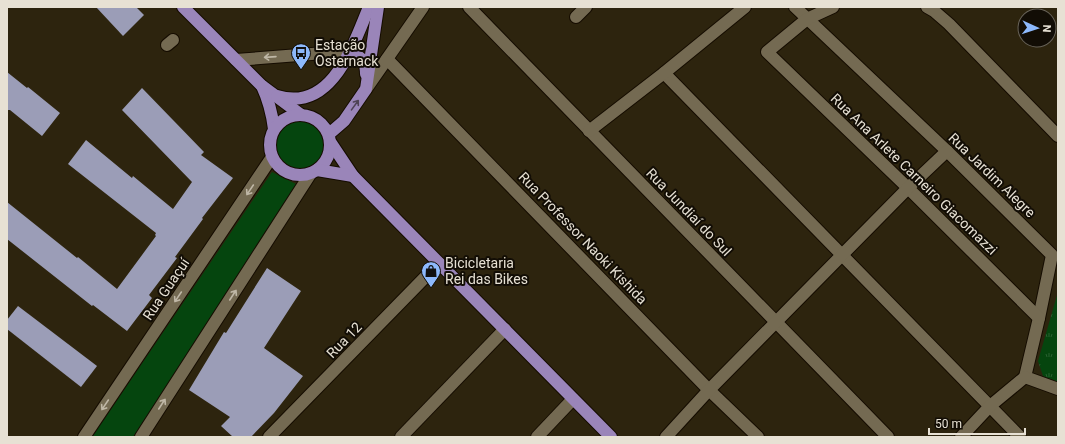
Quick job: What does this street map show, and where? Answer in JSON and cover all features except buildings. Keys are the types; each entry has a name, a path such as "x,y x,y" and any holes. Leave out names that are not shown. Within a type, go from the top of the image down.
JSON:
{"main road":[{"path":"183,7 266,89 304,115 317,119 324,126 353,176 611,437"},
{"path":"266,89 284,98 293,99 315,94 327,84 339,70 350,51 369,7"},
{"path":"304,115 290,116 281,121 274,129 270,138 272,157 277,165 289,173 302,176 314,172 323,165 328,158 330,151 330,138 344,121 366,89 378,7"},
{"path":"350,51 363,59 365,64 366,89"},
{"path":"266,89 274,129"},
{"path":"304,115 315,94"},
{"path":"314,172 353,176"}],"street":[{"path":"366,89 423,7"},
{"name":"Rua Jundiaí do Sul","path":"469,7 888,437"},
{"path":"576,17 586,7"},
{"path":"589,131 664,73 744,7"},
{"name":"Rua Jardim Alegre","path":"795,7 946,151 1052,255 1025,376"},
{"path":"807,19 833,7"},
{"path":"927,7 949,24 1058,136"},
{"name":"Rua Ana Arlete Carneiro Giacomazzi","path":"807,19 767,52 908,188 1039,318"},
{"path":"236,60 350,51"},
{"name":"Rua Professor Naoki Kishida","path":"388,59 709,390 758,437"},
{"path":"664,73 1020,437"},
{"path":"666,437 709,390 946,151"},
{"name":"Rua Guaçuí","path":"84,437 272,157"},
{"path":"141,437 314,172"},
{"name":"Rua 12","path":"269,437 439,263"},
{"path":"401,437 505,329"},
{"path":"961,437 990,406 1025,376 1058,389"},
{"path":"537,437 573,399"}],"green space":[{"path":"296,120 306,120 315,124 323,132 327,141 327,151 323,160 315,168 306,172 296,172 287,168 279,160 275,151 275,141 279,132 287,124"},
{"path":"272,172 298,185 133,437 92,437"},
{"path":"1058,292 1058,382 1043,376 1038,361"}],"place":[{"name":"Estação Osternack","path":"301,70"},
{"name":"Bicicletaria Rei das Bikes","path":"431,288"}]}
